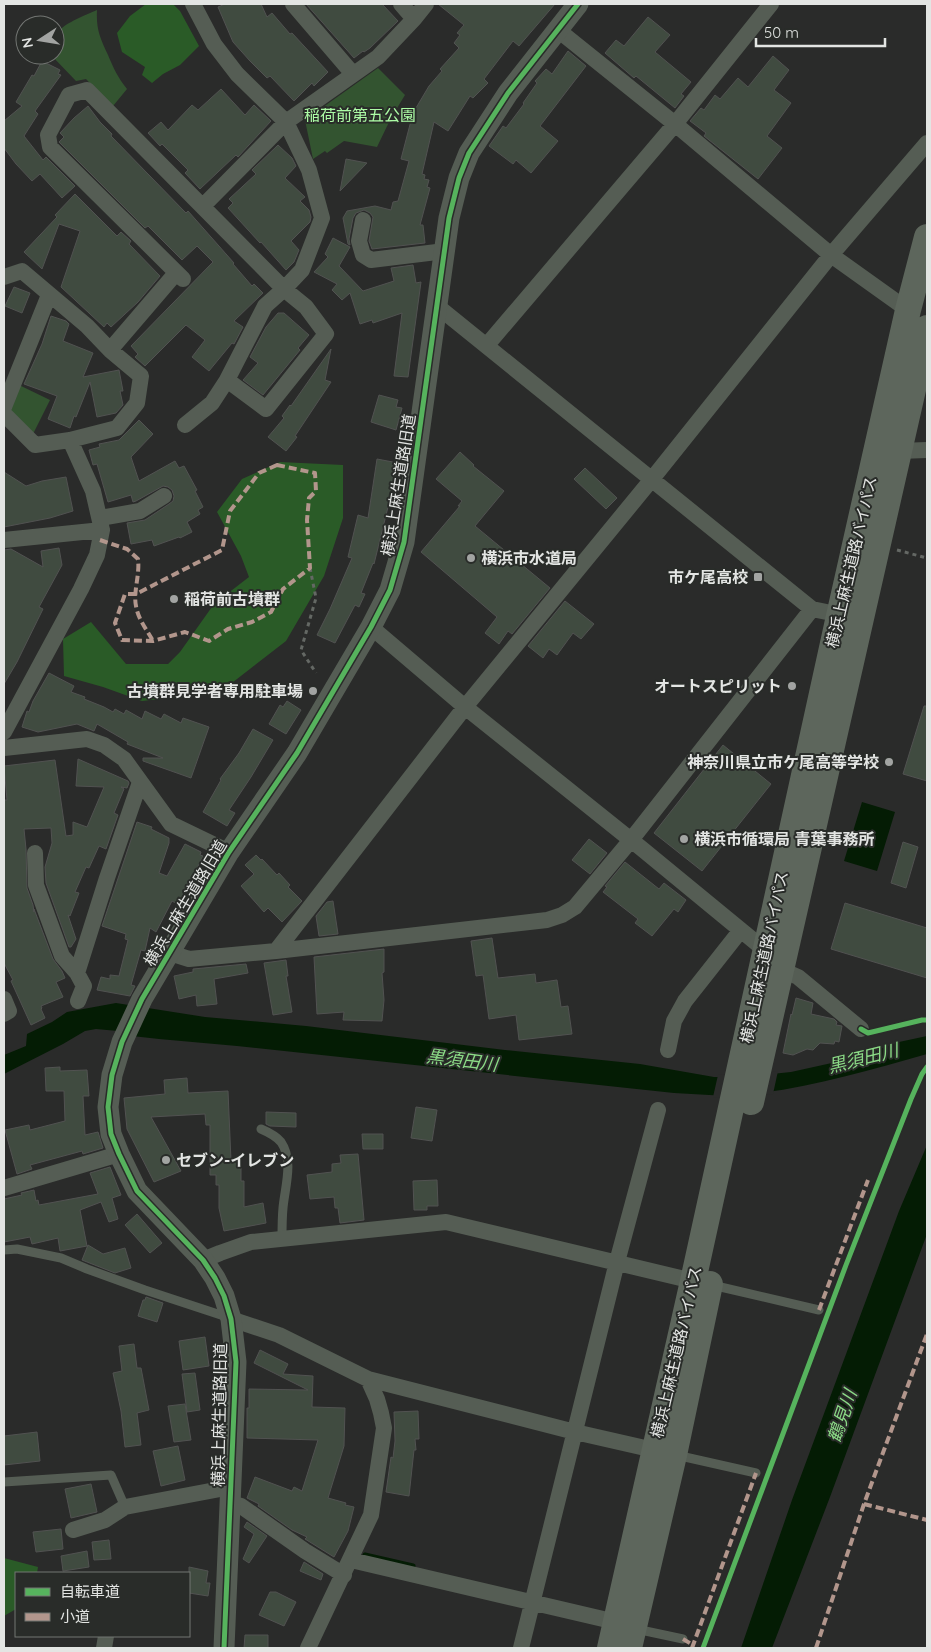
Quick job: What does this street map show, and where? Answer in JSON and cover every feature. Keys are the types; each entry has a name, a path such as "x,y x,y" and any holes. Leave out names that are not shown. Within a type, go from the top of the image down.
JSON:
{"main road":[{"name":"横浜上麻生道路バイパス","path":"610,1648 626,1633 741,1104 750,1067 780,971 908,310 927,237"},
{"name":"横浜上麻生道路バイパス","path":"750,1067 765,950 850,617 877,545 927,331"}],"street":[{"path":"185,426 212,403 227,380 265,306 302,270 322,218 309,170 286,122 236,74 214,44 193,4"},
{"path":"293,4 353,74"},
{"path":"401,4 414,19"},
{"path":"203,206 286,122 378,57 426,4"},
{"name":"横浜上麻生道路旧道","path":"224,1648 236,1362 231,1318 216,1278 203,1260 137,1191 111,1134 108,1106 112,1075 122,1042 142,999 229,852 296,753 371,628 390,590 404,542 449,218 459,178 469,153 508,93 578,4"},
{"path":"487,345 675,124 771,4"},
{"path":"558,30 675,124 831,255 908,310"},
{"path":"110,350 179,276 50,147 48,135 69,95 87,90 284,289 306,307 326,334 266,410 227,380"},
{"path":"276,952 465,707 652,479 831,255 927,143"},
{"path":"363,220 359,241 363,255 371,260 445,251"},
{"path":"4,277 22,271 87,326 110,350 141,376 137,403 117,428 70,440 35,445 4,414"},
{"path":"4,407 49,295"},
{"path":"438,306 812,608 850,617"},
{"path":"4,732 82,589 97,555 101,524 93,491 70,440"},
{"path":"899,451 927,450"},
{"path":"4,540 101,524 140,511 164,496"},
{"path":"170,953 188,959 276,952 546,920 562,915 575,907 632,840 812,608"},
{"path":"371,628 465,707 632,840 765,950"},
{"path":"4,748 87,739 104,745 124,759 171,824 229,852"},
{"path":"77,973 106,878 140,782"},
{"path":"35,853 36,885 62,956 77,973 84,986 78,1001"},
{"path":"668,1050 674,1021 685,1001 741,930"},
{"path":"780,971 798,977 861,1029"},
{"path":"4,999 9,1011 4,1014"},
{"path":"521,1648 617,1262 658,1110"},
{"path":"4,1188 119,1154"},
{"path":"203,1260 252,1242 446,1222 702,1283"},
{"path":"231,1318 279,1335 368,1379 575,1432 664,1452"},
{"path":"308,1648 372,1515 384,1428 377,1398 368,1379"},
{"path":"74,1530 105,1520 125,1507 230,1495 241,1506 305,1551 348,1567 532,1603 626,1633"}],"lane":[{"path":"261,1129 280,1141 287,1154 288,1174 283,1208 282,1239"},
{"path":"4,1250 17,1249 61,1258 146,1290 217,1315 231,1318"},
{"path":"702,1283 818,1310"},
{"path":"664,1452 756,1473"},
{"path":"4,1482 111,1476 125,1507"},
{"path":"626,1633 682,1639"}],"path":[{"path":"877,545 927,558"},
{"path":"310,568 316,598 301,650 316,673"}],"green space":[{"path":"146,4 173,4 180,11 199,46 180,65 163,74 152,83 142,75 145,67 122,52 117,33 130,16"},
{"path":"97,10 97,23 101,38 116,72 127,89 113,106 86,79 76,81 61,65 65,65 65,26"},
{"name":"稲荷前第五公園","path":"378,68 405,95 377,147 344,141 327,153 325,151 313,159 305,120"},
{"path":"19,385 50,400 33,434 9,410"},
{"path":"280,462 343,465 343,518 324,576 286,641 219,693 142,701 64,676 63,639 91,622 126,664 168,664 180,652 214,604 249,577 241,556 217,512 242,479"},
{"path":"4,1558 38,1567 37,1572 15,1572 15,1610 4,1616"}],"water":[{"path":"862,802 895,812 877,871 844,861"},
{"name":"黒須田川","path":"116,1003 205,1017 306,1026 640,1064 714,1077 743,1077 791,1072 859,1057 899,1042 927,1036 927,1054 813,1084 767,1092 718,1096 159,1039 96,1029 85,1031 4,1074 4,1055 26,1046 27,1034 52,1022 67,1012"},
{"name":"鶴見川","path":"927,1145 927,1234 830,1497 772,1648 741,1648 792,1500 899,1211"}],"pier":[{"path":"778,1071 773,1094 741,1098 713,1097 718,1075"}],"building":[{"path":"225,4 261,4 267,17 272,13 328,72 314,86 312,83 294,101 270,76 267,78 233,42 218,7"},
{"path":"306,4 382,4 398,21 370,48 354,58"},
{"path":"438,4 555,4 519,46 513,41 484,79 488,83 473,98 470,96 448,131 434,122 422,174 425,175 424,179 429,180 427,187 430,188 420,225 423,225 425,243 372,249 369,241 373,217 364,210 356,213 353,218 349,239 350,245 348,244 343,218 347,211 375,206 391,210 393,202 398,201 409,161 401,159 413,113 429,86 442,71 440,69 459,48 454,43 460,35 457,33 464,25"},
{"path":"648,17 670,35 655,52 691,82 681,94 684,96 675,108 636,76 634,78 605,53 616,40 624,46"},
{"path":"568,51 586,66 540,126 558,141 531,173 516,160 513,164 489,146 503,126 506,128 524,104 537,83 535,81 546,69 552,74"},
{"path":"773,56 789,70 774,90 791,103 767,136 782,148 758,179 704,136 706,133 690,121 701,108 704,110 715,95 720,99 738,78 748,87"},
{"path":"40,65 50,65 60,70 58,74 61,75 35,111 38,114 24,136 43,160 46,157 75,186 62,198 40,174 32,181 4,148 4,121 22,106 16,102 32,75 34,76"},
{"path":"221,89 245,115 254,105 271,121 238,157 236,155 200,189 185,173 188,170 148,133 161,122 168,130 192,105 198,110"},
{"path":"88,106 112,134 111,136 186,213 188,211 252,286 254,284 263,293 234,321 243,327 234,344 232,343 209,371 192,357 205,340 186,325 145,366 135,357 138,354 131,346 213,262 197,246 182,260 148,226 145,228 59,142 64,137 60,133"},
{"path":"278,145 292,158 296,166 285,178 305,197 300,201 309,210 311,217 310,222 291,241 299,250 294,262 286,270 228,208 233,203 229,199 256,174 252,170"},
{"path":"346,159 367,163 340,191"},
{"path":"75,194 117,236 121,232 131,241 129,244 160,276 138,302 111,327 107,323 104,327 61,287 80,231 59,224 42,269 24,252 57,217 55,215"},
{"path":"333,238 350,247 339,266 363,291 394,281 391,268 413,265 416,283 421,282 408,377 394,376 402,313 373,323 372,320 360,324 350,293 342,300 332,290 337,284 314,272 328,257 325,254"},
{"path":"14,287 30,293 22,313 5,306"},
{"path":"278,313 284,313 309,335 298,348 300,350 263,395 243,380 258,363 250,357 266,327"},
{"path":"51,316 66,321 69,324 63,341 93,353 83,377 119,370 123,391 120,391 123,405 116,413 97,417 90,382 70,428 48,419 57,396 24,384 42,344"},
{"path":"331,349 325,380 331,382 295,436 297,437 286,451 268,437 284,418 282,416"},
{"path":"379,395 398,400 396,407 402,408 396,430 371,422"},
{"path":"139,420 153,434 131,457 139,481 175,461 179,468 184,466 197,490 195,491 203,507 198,510 200,514 187,522 192,532 154,546 152,540 131,544 127,523 145,520 169,504 173,501 172,490 163,486 133,502 131,495 108,502 97,464 93,465 89,450 100,447 99,444 119,440"},
{"path":"460,452 473,466 504,491 475,526 550,588 512,634 508,631 499,644 485,633 497,617 421,552 460,506 458,506 462,501 436,479"},
{"path":"377,459 398,463 391,504 389,503 374,564 361,593 365,594 359,607 355,605 335,643 317,635 352,558 348,557 358,515 368,518"},
{"path":"585,468 617,498 606,509 574,479"},
{"path":"4,472 26,486 66,477 73,511 50,518 4,527"},
{"path":"59,548 62,565 39,607 43,609 4,684 4,550 11,549 43,567 41,551"},
{"path":"565,601 594,624 581,639 573,633 557,655 549,649 543,658 528,646"},
{"path":"49,673 74,686 71,692 85,697 84,699 113,712 115,709 124,714 126,710 142,719 145,711 161,719 164,714 181,723 183,718 209,727 191,778 143,761 143,758 163,758 127,744 128,742 97,724 94,731 77,724 38,732 22,727 27,711 29,712"},
{"path":"287,701 301,710 286,734 269,724 280,705 283,707"},
{"path":"924,706 927,706 927,781 903,774"},
{"path":"253,729 273,740 229,810 235,813 227,826 203,812 220,779 239,753"},
{"path":"723,745 771,784 702,871 654,833"},
{"path":"78,759 129,783 127,788 121,787 124,789 114,813 118,815 106,849 99,846 89,868 86,867 75,892 79,893 70,916 68,915 76,939 71,947 69,947 46,883 45,867 52,843 51,828 24,829 27,888 34,912 34,909 53,959 65,978 56,982 63,997 41,1006 45,1018 31,1025 4,963 4,800 7,800 4,766 55,760 66,836 73,835 73,822 87,827 104,787 76,786"},
{"path":"137,822 152,827 151,829 169,838 159,873 167,876 185,844 201,852 200,855 203,856 179,905 172,901 156,932 150,928 145,951 141,950 131,985 135,986 130,996 97,990 101,977 110,979 110,975 119,976 128,940 125,939 126,934 102,926"},
{"path":"589,839 607,853 590,874 572,860"},
{"path":"903,842 918,847 906,888 891,883"},
{"path":"256,855 277,875 279,873 290,885 288,887 302,901 282,922 268,908 264,912 241,886 254,874 245,865"},
{"path":"625,862 659,889 664,883 686,900 678,912 674,909 652,936 635,923 638,919 603,892 607,887 605,886"},
{"path":"333,901 338,934 319,936 316,916 327,902"},
{"path":"845,903 927,928 927,978 831,949"},
{"path":"492,938 498,978 535,974 536,983 557,980 561,1007 568,1006 572,1034 519,1040 516,1015 489,1019 483,975 476,976 471,941"},
{"path":"384,949 382,1021 343,1020 344,1012 317,1014 314,957"},
{"path":"286,960 288,976 286,976 292,1012 273,1015 264,963"},
{"path":"246,964 248,973 214,979 217,1004 197,1006 196,995 179,999 174,976 193,972 193,969"},
{"path":"796,998 813,1003 811,1014 834,1019 837,1022 836,1025 842,1026 839,1042 835,1041 834,1044 820,1043 813,1050 807,1049 793,1055 783,1053"},
{"path":"60,1067 60,1071 87,1070 89,1096 83,1096 85,1135 98,1132 103,1148 83,1154 82,1151 30,1165 32,1169 17,1174 5,1130 29,1125 30,1130 65,1121 64,1091 46,1091 45,1068"},
{"path":"187,1078 188,1093 228,1091 231,1161 241,1161 241,1181 244,1181 244,1207 263,1203 266,1223 224,1231 219,1208 219,1185 216,1185 216,1175 210,1175 210,1125 206,1125 205,1114 151,1117 181,1171 154,1182 127,1129 124,1098 165,1094 164,1080"},
{"path":"416,1107 437,1110 432,1141 411,1138"},
{"path":"266,1112 296,1113 296,1127 270,1126 266,1124"},
{"path":"362,1134 383,1134 383,1149 363,1149"},
{"path":"358,1154 364,1220 340,1223 334,1197 310,1199 307,1175 332,1172 332,1164 341,1163 340,1155"},
{"path":"110,1167 121,1195 112,1198 118,1219 109,1222 101,1202 80,1210 87,1246 60,1251 58,1238 32,1244 30,1237 4,1242 4,1199 34,1190 36,1201 38,1200 39,1205 98,1194 90,1173"},
{"path":"437,1180 438,1206 427,1206 427,1210 414,1210 413,1181"},
{"path":"137,1214 162,1243 150,1253 125,1225"},
{"path":"88,1245 103,1254 125,1248 131,1268 115,1273 82,1260"},
{"path":"146,1297 163,1303 157,1322 138,1316 143,1300"},
{"path":"205,1337 209,1366 183,1370 179,1341"},
{"path":"134,1344 137,1368 141,1368 149,1410 137,1413 141,1445 125,1447 121,1411 113,1373 122,1371 119,1346"},
{"path":"260,1350 288,1364 283,1374 313,1376 312,1407 345,1408 344,1446 328,1498 354,1507 348,1531 334,1557 305,1539 307,1537 292,1530 258,1506 259,1504 247,1498 255,1477 292,1491 294,1487 302,1491 318,1440 247,1438 249,1389 308,1390 254,1363"},
{"path":"195,1373 200,1410 187,1412 182,1374"},
{"path":"185,1404 191,1440 174,1442 168,1406"},
{"path":"418,1411 419,1439 415,1439 416,1450 414,1450 409,1496 386,1492 395,1441 394,1412"},
{"path":"37,1432 40,1461 4,1465 4,1436"},
{"path":"178,1446 185,1480 161,1486 153,1451"},
{"path":"91,1484 97,1512 71,1518 65,1489"},
{"path":"247,1522 267,1536 249,1563 243,1559 254,1534 244,1527"},
{"path":"61,1529 63,1549 36,1552 33,1532"},
{"path":"109,1540 111,1559 94,1560 92,1542"},
{"path":"87,1551 89,1567 63,1571 61,1556"},
{"path":"304,1562 323,1574 321,1580 300,1571"},
{"path":"189,1567 208,1571 206,1583 210,1583 208,1596 190,1593"},
{"path":"270,1592 276,1592 296,1602 284,1626 259,1615"},
{"path":"245,1635 268,1635 268,1648 244,1648"}],"waterway":[{"path":"365,1555 413,1566"}],"marked path":[{"path":"277,465 315,473 316,491 309,498 307,520 310,568 283,589 271,612 252,622 228,629 209,641 185,632 153,641 122,640 115,623 125,594 136,594 222,550 230,511 259,473 277,465"},
{"path":"100,540 127,549 138,559 136,606 141,620 153,641"},
{"path":"819,1310 868,1180"},
{"path":"816,1648 864,1504 927,1334"},
{"path":"692,1648 756,1473"},
{"path":"864,1504 927,1520"},
{"path":"683,1639 693,1645"}],"cycle path":[{"path":"224,1648 236,1362 231,1319 224,1296 203,1260 137,1191 111,1134 108,1107 112,1075 122,1042 142,999 229,852 297,753 371,627 390,590 404,542 449,218 459,178 469,153 508,93 578,4"},
{"path":"861,1029 868,1033 927,1020"},
{"path":"703,1648 846,1265 911,1099 927,1067"}],"place":[{"name":"横浜市水道局","path":"471,558"},
{"name":"市ケ尾高校","path":"758,577"},
{"name":"稲荷前古墳群","path":"174,599"},
{"name":"オートスピリット","path":"792,686"},
{"name":"古墳群見学者専用駐車場","path":"313,691"},
{"name":"神奈川県立市ケ尾高等学校","path":"889,762"},
{"name":"横浜市循環局 青葉事務所","path":"684,839"},
{"name":"セブン-イレブン","path":"166,1160"}]}
